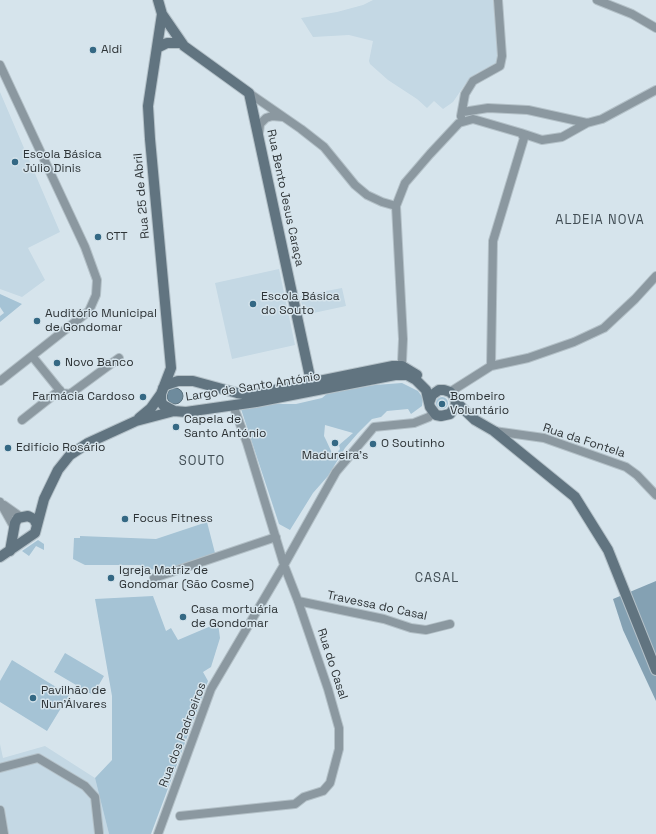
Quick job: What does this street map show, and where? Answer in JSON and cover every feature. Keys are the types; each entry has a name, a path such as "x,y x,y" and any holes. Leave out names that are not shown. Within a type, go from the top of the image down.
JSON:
{"main road":[{"name":"Rua 25 de Abril","path":"136,421 151,408 162,391 171,368 148,106 162,14 158,0"},
{"path":"162,14 182,43 249,93"},
{"path":"157,48 167,43 182,43"},
{"name":"Rua Bento Jesus Caraça","path":"249,93 312,387"},
{"name":"Largo de Santo António","path":"402,366 393,366 312,387 233,405 186,412 174,411 163,405 161,401 162,391 166,385 178,381 193,381 250,395 312,387 396,375 407,375 416,380 426,390 431,408"},
{"path":"402,366 419,376 431,387 450,392 456,402 475,420 494,431 575,497 608,550 656,670"},
{"path":"439,390 432,395 431,408 441,416 450,414 475,420"},
{"path":"450,414 455,407 456,402"},
{"path":"0,557 35,533 44,499 58,470 70,455 88,443 136,421 174,411"},
{"path":"10,551 16,521 44,499"},
{"path":"23,516 28,516 34,519 37,525"},
{"path":"14,528 19,536 26,538 30,537"}],"street":[{"path":"396,375 402,366 403,339 396,206 405,183 459,123 463,112 465,94 473,81 500,66 502,56 498,0"},
{"path":"597,0 632,14 656,28"},
{"path":"0,65 85,247 97,280 96,295 89,311 0,381"},
{"path":"459,123 473,119 542,140 562,137 587,123 602,118 656,90"},
{"path":"249,93 324,147 355,185 367,195 382,202 396,206"},
{"path":"463,112 488,108 528,110 587,123"},
{"path":"259,136 260,124 266,118 272,116 283,117"},
{"path":"491,366 493,241 524,138 521,133"},
{"path":"450,392 491,366 528,358 574,342 604,328 635,299 656,276"},
{"path":"32,356 62,393 70,394 119,358"},
{"path":"22,420 60,390"},
{"name":"Rua do Casal","path":"180,816 295,804 304,797 323,791 330,783 339,749 339,728 328,689 284,565 247,444 233,405"},
{"name":"Rua dos Padroeiros","path":"158,834 211,689 284,565 336,472 374,427 414,422 429,417 431,408"},
{"name":"Rua da Fontela","path":"494,431 544,438 626,467 637,475 656,495"},
{"path":"1,503 23,516"},
{"path":"1,503 14,528"},
{"path":"154,578 276,537"},
{"name":"Travessa do Casal","path":"298,601 384,619 411,628 426,630 450,624"},
{"path":"0,768 38,758 85,786 95,797 97,834"},
{"path":"0,810 4,834"}],"shaded area":[{"path":"373,0 493,0 498,34 498,63 477,73 466,83 453,102 443,109 434,101 427,108 417,99 388,80 370,64 369,61 373,41 349,35 313,37 301,18 337,12 363,5"},
{"name":"Escola Básica Júlio Dinis","path":"0,92 60,232 28,248 45,280 22,297 0,289"},
{"name":"Escola Básica do Souto","path":"279,269 295,345 232,359 215,283"},
{"path":"342,288 346,306 304,315 300,296"},
{"path":"0,294 22,304 0,322 0,316 4,313 0,307"},
{"path":"402,383 418,391 423,398 422,406 411,414 408,409 387,411 381,417 372,419 345,448 328,476 313,493 290,530 279,524 241,409 273,404 296,404 322,398 328,393 375,385","holes":["325,425 353,433 339,445 340,449 335,455 332,453 324,436"]},
{"path":"175,388 182,393 183,396 178,403 175,404 168,399 167,396 172,389"},
{"path":"440,397 444,397 448,403 444,409 440,409 436,405 436,401"},
{"path":"207,522 215,553 164,570 144,569 140,565 85,565 73,559 74,538 80,538 80,536 156,539"},
{"path":"38,540 44,544 44,550 36,546 29,556 22,551"},
{"path":"656,581 656,701 623,630 613,599"},
{"path":"153,596 166,631 171,628 178,640 218,623 220,638 211,667 203,672 208,681 151,834 109,834 95,778 112,760 112,696 95,599"},
{"path":"65,653 104,676 93,695 54,672"},
{"name":"Pavilhão de Nun'Álvares","path":"12,660 69,695 47,731 0,702 0,681"},
{"path":"0,744 3,758 45,746 95,778 109,834 0,834"}],"place":[{"name":"Aldi","path":"93,50"},
{"name":"Escola Básica Júlio Dinis","path":"15,162"},
{"name":"CTT","path":"98,237"},
{"name":"Escola Básica do Souto","path":"253,304"},
{"name":"Auditório Municipal de Gondomar","path":"37,321"},
{"name":"Novo Banco","path":"57,363"},
{"name":"Farmácia Cardoso","path":"143,397"},
{"name":"Bombeiro Voluntário","path":"442,404"},
{"name":"Capela de Santo António","path":"176,427"},
{"name":"Madureira's","path":"335,443"},
{"name":"O Soutinho","path":"373,444"},
{"name":"Edifício Rosário","path":"8,448"},
{"name":"Focus Fitness","path":"125,519"},
{"name":"Igreja Matriz de Gondomar (São Cosme)","path":"111,578"},
{"name":"Casa mortuária de Gondomar","path":"183,617"},
{"name":"Pavilhão de Nun'Álvares","path":"33,698"}],"district":[{"name":"ALDEIA NOVA","path":"600,220"},
{"name":"SOUTO","path":"202,461"},
{"name":"CASAL","path":"437,578"}]}
